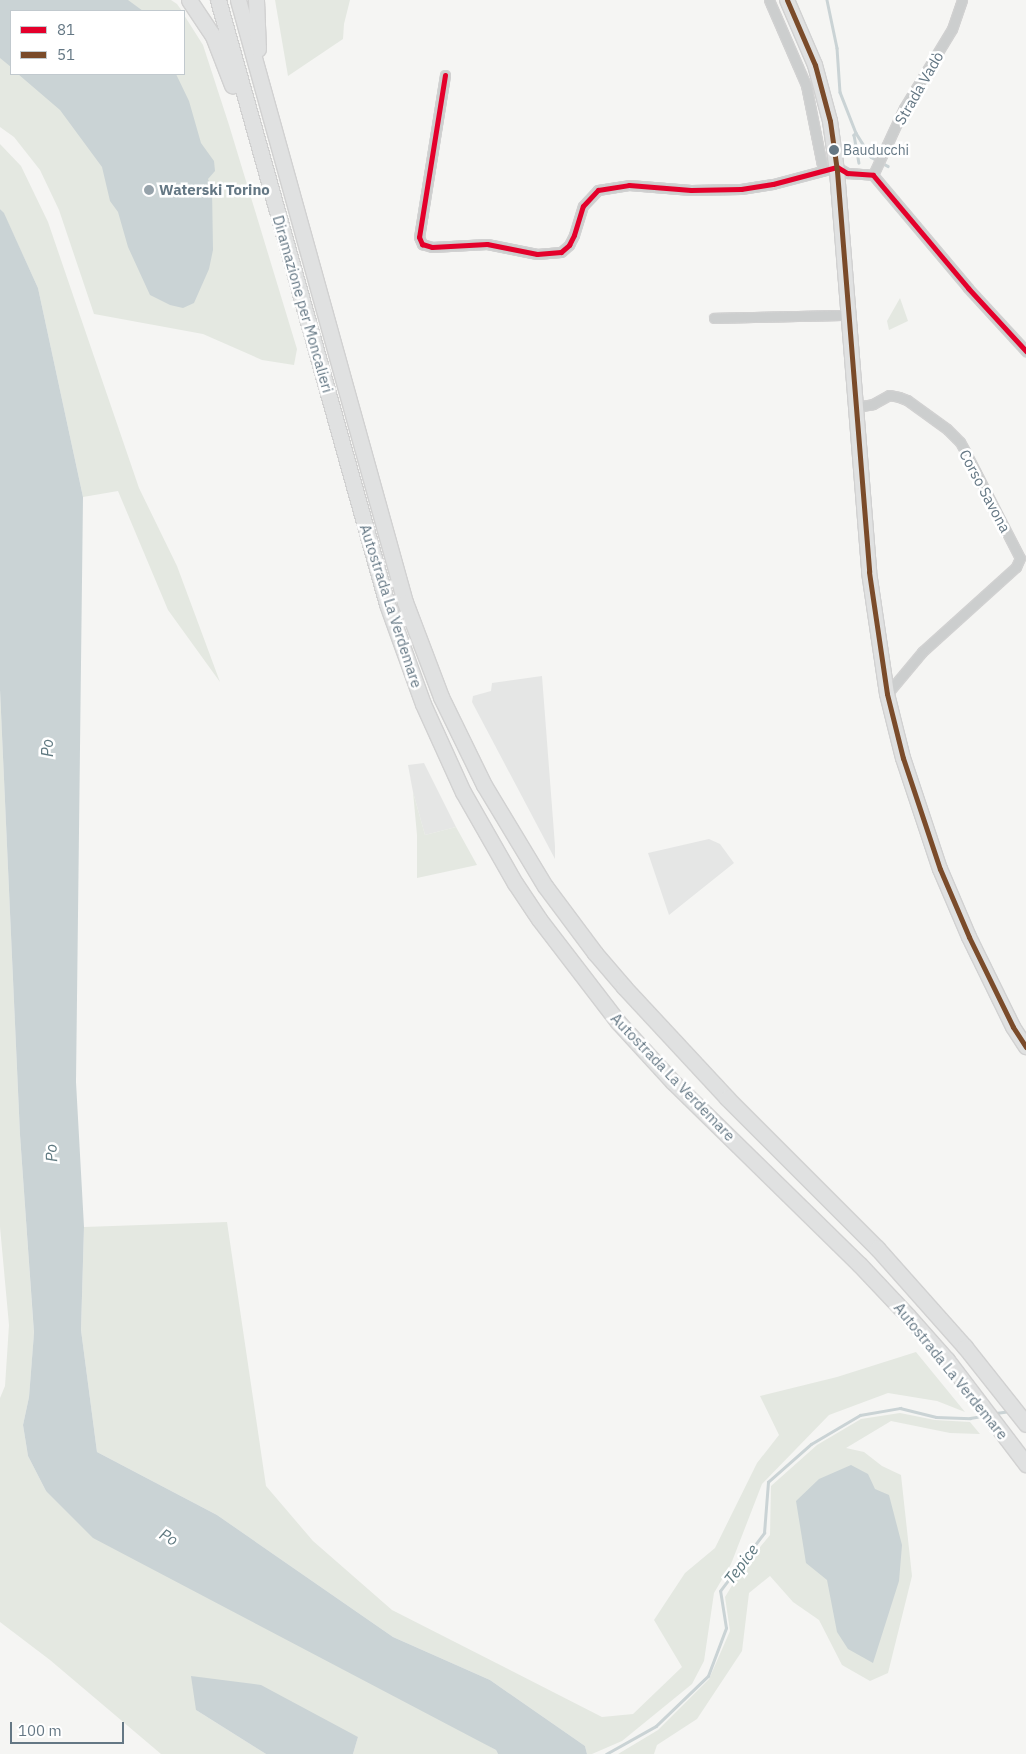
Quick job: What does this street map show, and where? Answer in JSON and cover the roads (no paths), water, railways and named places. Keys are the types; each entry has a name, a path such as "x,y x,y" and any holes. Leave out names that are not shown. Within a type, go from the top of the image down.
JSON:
{"highway":[{"path":"190,0 201,14 216,44 231,79 241,117 267,173"},
{"name":"Diramazione per Moncalieri","path":"218,0 356,492"},
{"name":"Diramazione per Moncalieri","path":"238,0 373,488"},
{"path":"256,0 258,68"},
{"name":"Autostrada La Verdemare","path":"373,488 405,602 442,697 484,785 545,886 595,954 647,1015 877,1248 924,1299 1000,1389 1025,1422"},
{"name":"Autostrada La Verdemare","path":"356,492 387,604 423,704 463,792 515,884 539,919 618,1022 674,1082 859,1264 921,1331 976,1398 1026,1464"}],"main road":[{"path":"787,0 815,65 830,120 830,168 848,314 869,572 887,694 903,758 940,869 968,937 1013,1027 1026,1047"}],"street":[{"path":"768,0 806,85 830,168"},
{"name":"Strada Vadò","path":"875,170 904,108 952,29 962,0"},
{"path":"445,75 419,237 422,244 432,247 488,244 537,254 561,252 570,245 584,206 598,190 628,186 728,191 773,184 830,168 846,173 875,170 968,288 1026,351"},
{"path":"714,318 848,314"},
{"name":"Corso Savona","path":"855,407 873,404 889,396 899,397 947,429 960,442 1020,558 1016,567 922,652 887,694"}],"water":[{"path":"0,0 128,0 142,10 10,10 10,66 0,58"},
{"path":"19,75 176,75 189,101 201,143 214,161 215,171 208,179 212,188 213,250 209,269 194,303 183,308 170,305 150,295 128,247 118,212 110,201 102,167 60,110"},
{"name":"Po","path":"0,209 4,213 38,288 83,497 76,1082 84,1227 81,1330 97,1452 217,1515 393,1637 490,1680 585,1746 587,1754 498,1754 496,1750 93,1538 46,1491 28,1456 23,1425 29,1397 34,1333 20,1135 0,690"},
{"path":"851,1465 868,1474 875,1489 889,1495 902,1545 899,1581 873,1663 848,1649 837,1632 827,1580 806,1563 796,1501 819,1479"},
{"path":"191,1676 261,1685 358,1737 353,1754 266,1754 196,1710"}],"waterway":[{"path":"827,0 837,48 840,92 856,133 871,157 888,166"},
{"path":"856,133 854,135 859,163"},
{"name":"Tepice","path":"606,1754 656,1726 708,1676 726,1628 720,1591 764,1533 768,1482 811,1444 860,1415 900,1408 936,1417 970,1418 983,1416"},
{"name":"Tepice","path":"996,1413 1010,1411"}],"place":[{"name":"Bauducchi","path":"834,150"},
{"name":"Waterski Torino","path":"149,190"}]}
